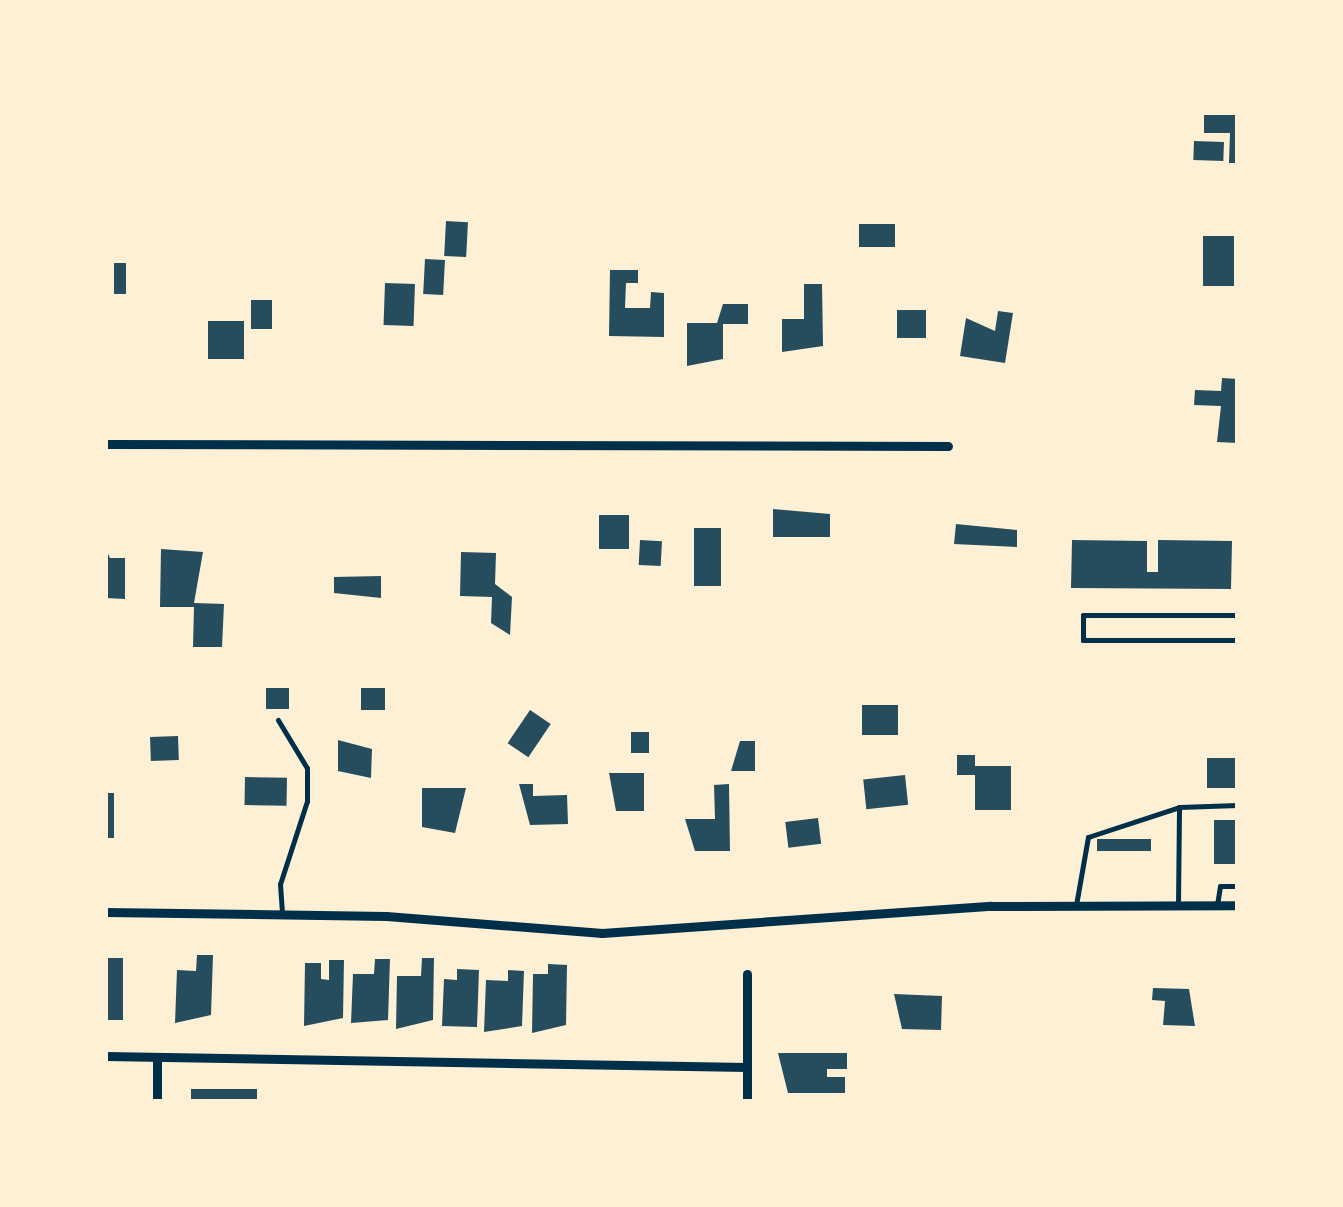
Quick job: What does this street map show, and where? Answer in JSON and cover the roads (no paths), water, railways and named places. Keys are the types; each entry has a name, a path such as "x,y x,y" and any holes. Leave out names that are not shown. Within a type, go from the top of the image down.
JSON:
{"street":[{"path":"105,444 948,446"},
{"path":"105,912 282,915 602,933 1076,905 1238,905"},
{"path":"747,974 747,1102"},
{"path":"105,1056 747,1067"},
{"path":"157,1057 158,1102"}],"lane":[{"path":"1238,614 1083,615 1083,640 1238,640"},
{"path":"278,720 307,768 307,801 280,884 282,915"},
{"path":"1076,905 1088,837 1179,807 1238,804"},
{"path":"1178,904 1179,807"},
{"path":"1217,904 1220,886 1238,886"}]}
